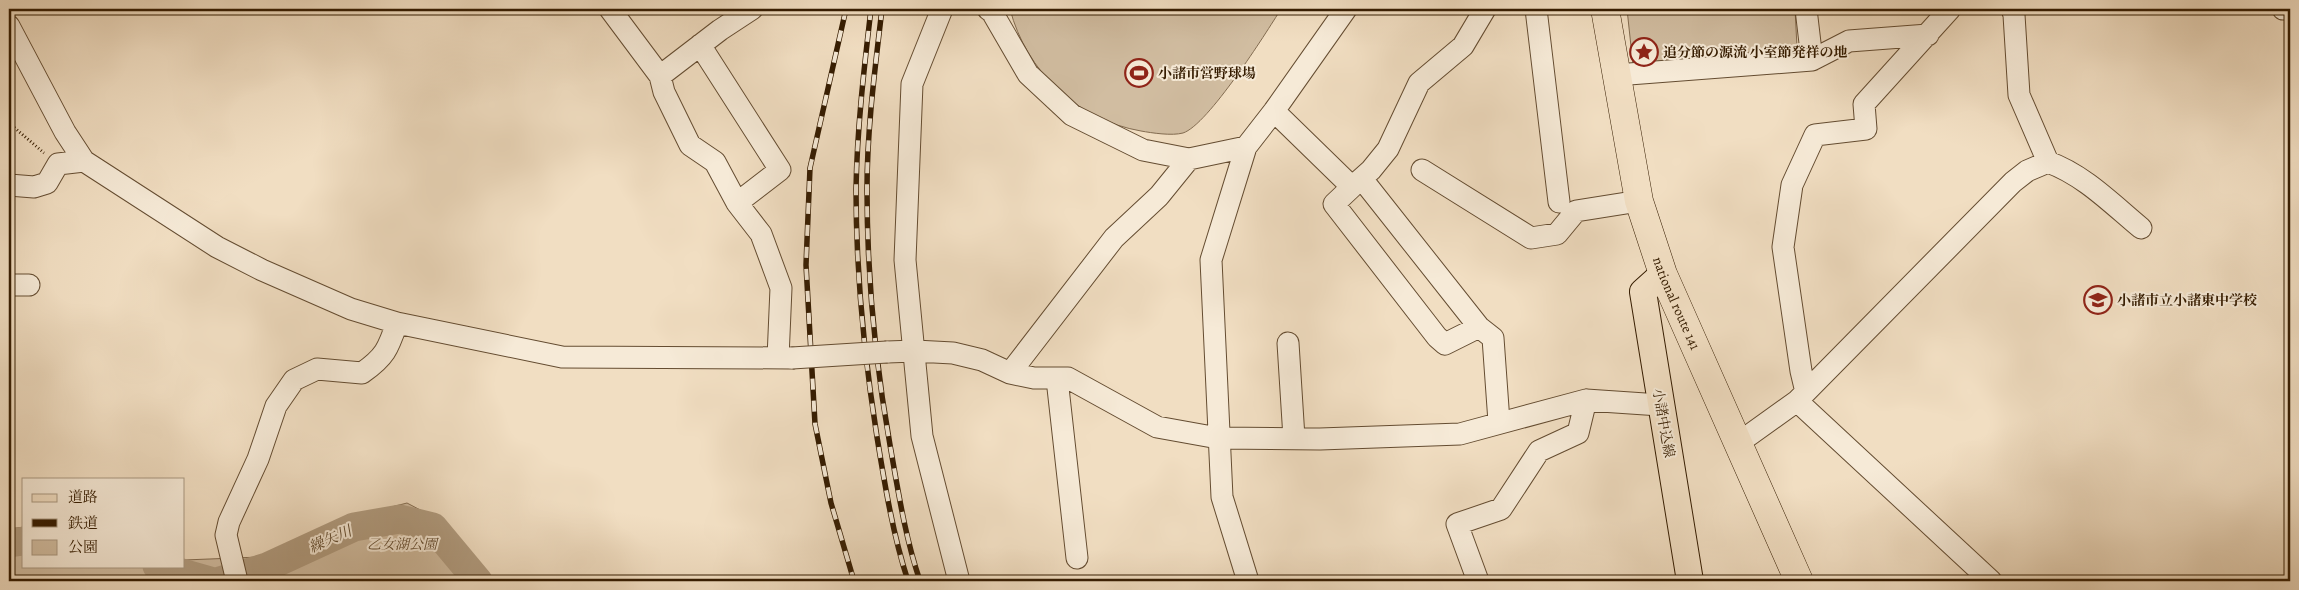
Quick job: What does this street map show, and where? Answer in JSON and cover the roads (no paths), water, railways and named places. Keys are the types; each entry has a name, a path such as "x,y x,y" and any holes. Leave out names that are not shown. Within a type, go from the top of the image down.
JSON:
{"highway":[{"name":"national route 141","path":"1605,9 1639,201 1663,274 1799,581"}],"main road":[{"name":"小諸中込線","path":"1663,274 1643,292 1690,581"}],"street":[{"path":"610,9 660,76 664,92 690,145 714,162 737,204 761,234 781,288 785,358"},
{"path":"660,76 720,30 752,9"},
{"path":"942,9 912,84 905,260 922,436 959,581"},
{"path":"1248,581 1222,497 1211,260 1246,147 1274,111 1346,9"},
{"path":"1479,327 1444,344 1334,204 1372,170 1388,149 1419,83 1463,46 1485,9"},
{"path":"1536,9 1559,202"},
{"path":"1806,9 1812,60"},
{"path":"1950,9 1928,36 1864,104 1866,129 1815,135 1792,184 1783,247 1801,371 1801,396 1991,581"},
{"path":"2012,9 2014,15 2019,95 2048,162"},
{"path":"990,10 1028,74 1072,115 1144,150 1189,159 1246,147"},
{"path":"9,26 65,132 84,161 216,247 262,270 350,309 397,323 562,357 785,358 915,351 953,353 982,360 1010,373 1034,378 1068,378 1157,427 1218,438 1460,434 1586,400 1660,405"},
{"path":"1616,75 1812,60 1849,41 1928,36"},
{"path":"700,45 780,170 737,204"},
{"path":"1274,111 1357,183 1479,327 1493,338 1499,422"},
{"path":"1010,373 1114,238 1159,196 1189,159"},
{"path":"9,185 34,187 47,183 58,164 84,161"},
{"path":"1737,444 1801,396 2013,182 2027,171 2048,162 2061,167 2083,180 2141,228"},
{"path":"1422,170 1531,238 1557,234 1576,211 1639,201"},
{"path":"237,581 226,535 229,522 258,459 276,406 294,380 317,369 362,373 380,360 390,344 397,323"},
{"path":"1288,343 1294,438"},
{"path":"1057,378 1077,558"},
{"path":"1478,581 1457,524 1501,509 1539,451 1578,433 1586,400"}],"waterway":[{"name":"繰矢川","path":"220,581 267,567 354,527 400,519 433,527 478,581"},
{"name":"繰矢川","path":"9,543 22,541"},
{"name":"繰矢川","path":"164,568 210,581"}],"railway":[{"path":"846,9 810,168 806,265 815,424 831,503 854,581"},
{"path":"871,9 861,99 857,166 856,220 859,283 868,375 886,492 908,581"},
{"path":"882,9 867,166 870,286 880,382 890,445 906,530 920,581"}],"place":[{"name":"追分節の源流 小室節発祥の地","path":"1644,52"},
{"name":"小諸市営野球場","path":"1139,73"},
{"name":"小諸市立小諸東中学校","path":"2098,300"}],"park label":[{"name":"乙女湖公園","path":"402,544"}]}
